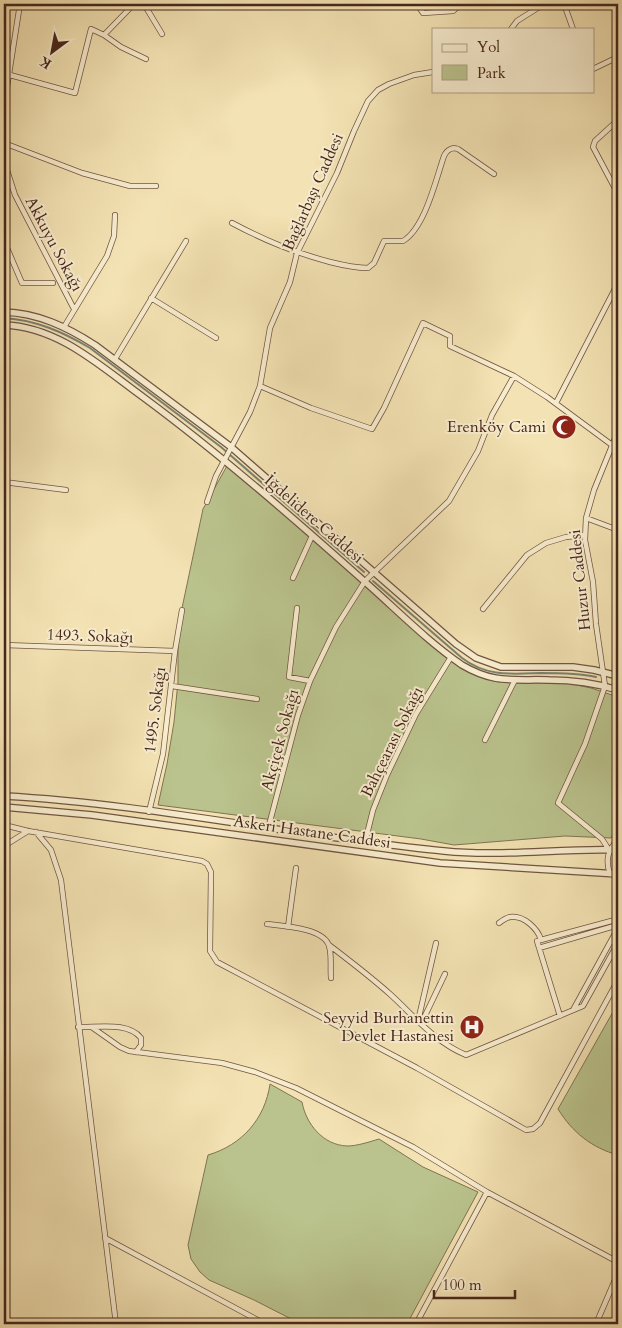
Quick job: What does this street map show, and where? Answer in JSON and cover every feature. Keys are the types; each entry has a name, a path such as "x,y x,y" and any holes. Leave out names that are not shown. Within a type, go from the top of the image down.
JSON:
{"street":[{"path":"4,106 20,4"},
{"path":"104,35 134,4"},
{"path":"144,4 162,34"},
{"path":"417,4 423,13 453,11 461,4"},
{"path":"512,28 517,21 544,4"},
{"path":"564,4 573,28"},
{"path":"10,75 75,93 92,29 121,47 146,58"},
{"path":"594,69 618,57"},
{"name":"Bağlarbaşı Caddesi","path":"207,502 216,476 250,412 260,386 270,328 290,282 297,253 337,173 368,101 378,90 389,84 414,75 432,72"},
{"path":"618,120 595,141 593,146 618,194"},
{"path":"4,143 82,173 130,186 156,186"},
{"path":"232,223 263,240 297,253 338,264 368,268 374,264 384,241 403,241 416,228 424,214 444,156 448,151 453,148 458,149 494,174"},
{"name":"Akkuyu Sokağı","path":"4,161 14,195 74,309"},
{"path":"64,327 107,256 114,236 115,214"},
{"path":"4,241 22,283 53,283"},
{"path":"115,359 186,241"},
{"path":"556,403 618,283"},
{"path":"151,298 216,338"},
{"name":"İğdelidere Caddesi","path":"4,312 38,317 64,327 115,359 231,447 463,650 482,661 500,667 574,668 618,676"},
{"path":"260,386 311,408 372,429 384,408 423,323 450,336 450,346 514,376 556,403 612,445"},
{"name":"İğdelidere Caddesi","path":"4,325 43,332 79,350 177,422 225,459 451,657 469,670 488,678 499,680 572,681 618,690"},
{"path":"4,360 7,407 4,445"},
{"name":"Akçiçek Sokağı","path":"268,829 279,792 293,730 310,681 336,627 365,582 449,501 478,451 492,415 514,376"},
{"name":"Huzur Caddesi","path":"605,686 596,624 593,582 585,535 586,518 594,490 618,431"},
{"path":"4,482 66,490"},
{"path":"586,518 616,529 618,521"},
{"path":"483,609 527,554 546,543 566,537 585,535"},
{"path":"293,578 312,536"},
{"path":"298,608 289,678 310,681"},
{"name":"1495. Sokağı","path":"149,812 163,754 175,651 182,610"},
{"name":"1493. Sokağı","path":"4,645 175,651"},
{"name":"Bahçearası Sokağı","path":"365,842 381,787 416,714 451,657"},
{"path":"485,740 515,680"},
{"path":"172,686 257,699"},
{"path":"605,686 586,744 558,803 602,839 609,850"},
{"name":"Askeri Hastane Caddesi","path":"4,796 75,802 365,842 471,853 618,850"},
{"name":"Askeri Hastane Caddesi","path":"4,807 92,815 440,863 618,874"},
{"path":"4,825 28,831 202,860 209,867 212,875 210,951 218,962 438,1080 526,1130 533,1129 540,1123 618,980"},
{"path":"4,846 28,831"},
{"path":"36,832 47,844 53,855 61,880 116,1324"},
{"path":"610,874 607,863 609,850 618,839"},
{"path":"288,927 296,868"},
{"path":"499,923 510,917 522,920 536,930 541,940"},
{"path":"560,1016 537,941 615,920 618,925"},
{"path":"268,924 319,934 324,937 329,944 379,985 441,1042 466,1055 583,1006 618,943"},
{"path":"539,948 618,925"},
{"path":"574,1010 618,925"},
{"path":"419,1023 436,943"},
{"path":"329,944 330,978"},
{"path":"419,1023 445,974"},
{"path":"78,1027 123,1028 134,1032 140,1036 141,1040 140,1048 136,1052"},
{"path":"93,1028 120,1047 136,1052 217,1062 244,1068 310,1095 407,1144 487,1192 618,1262"},
{"path":"416,1324 487,1192"},
{"path":"105,1238 265,1324"},
{"path":"596,1324 618,1273"}],"green space":[{"path":"228,464 471,672 498,682 567,683 591,688 618,697 618,825 611,838 565,836 454,845 421,839 158,805 174,722 178,682 178,627 203,509"},
{"path":"618,1003 618,1155 600,1148 576,1132 558,1109"},
{"path":"270,1084 302,1102 307,1118 317,1132 330,1142 351,1146 379,1139 423,1167 478,1192 407,1324 301,1324 209,1280 200,1272 191,1259 188,1245 208,1155 231,1145 250,1129 263,1108"}],"waterway":[{"path":"4,318 38,324 70,337 90,348 221,447 364,572"},
{"path":"373,581 462,658 481,669 500,673 562,673 596,677"},
{"path":"613,681 618,683"}],"place":[{"name":"Erenköy Cami","path":"564,427"},
{"name":"Seyyid Burhanettin Devlet Hastanesi","path":"472,1027"}]}
